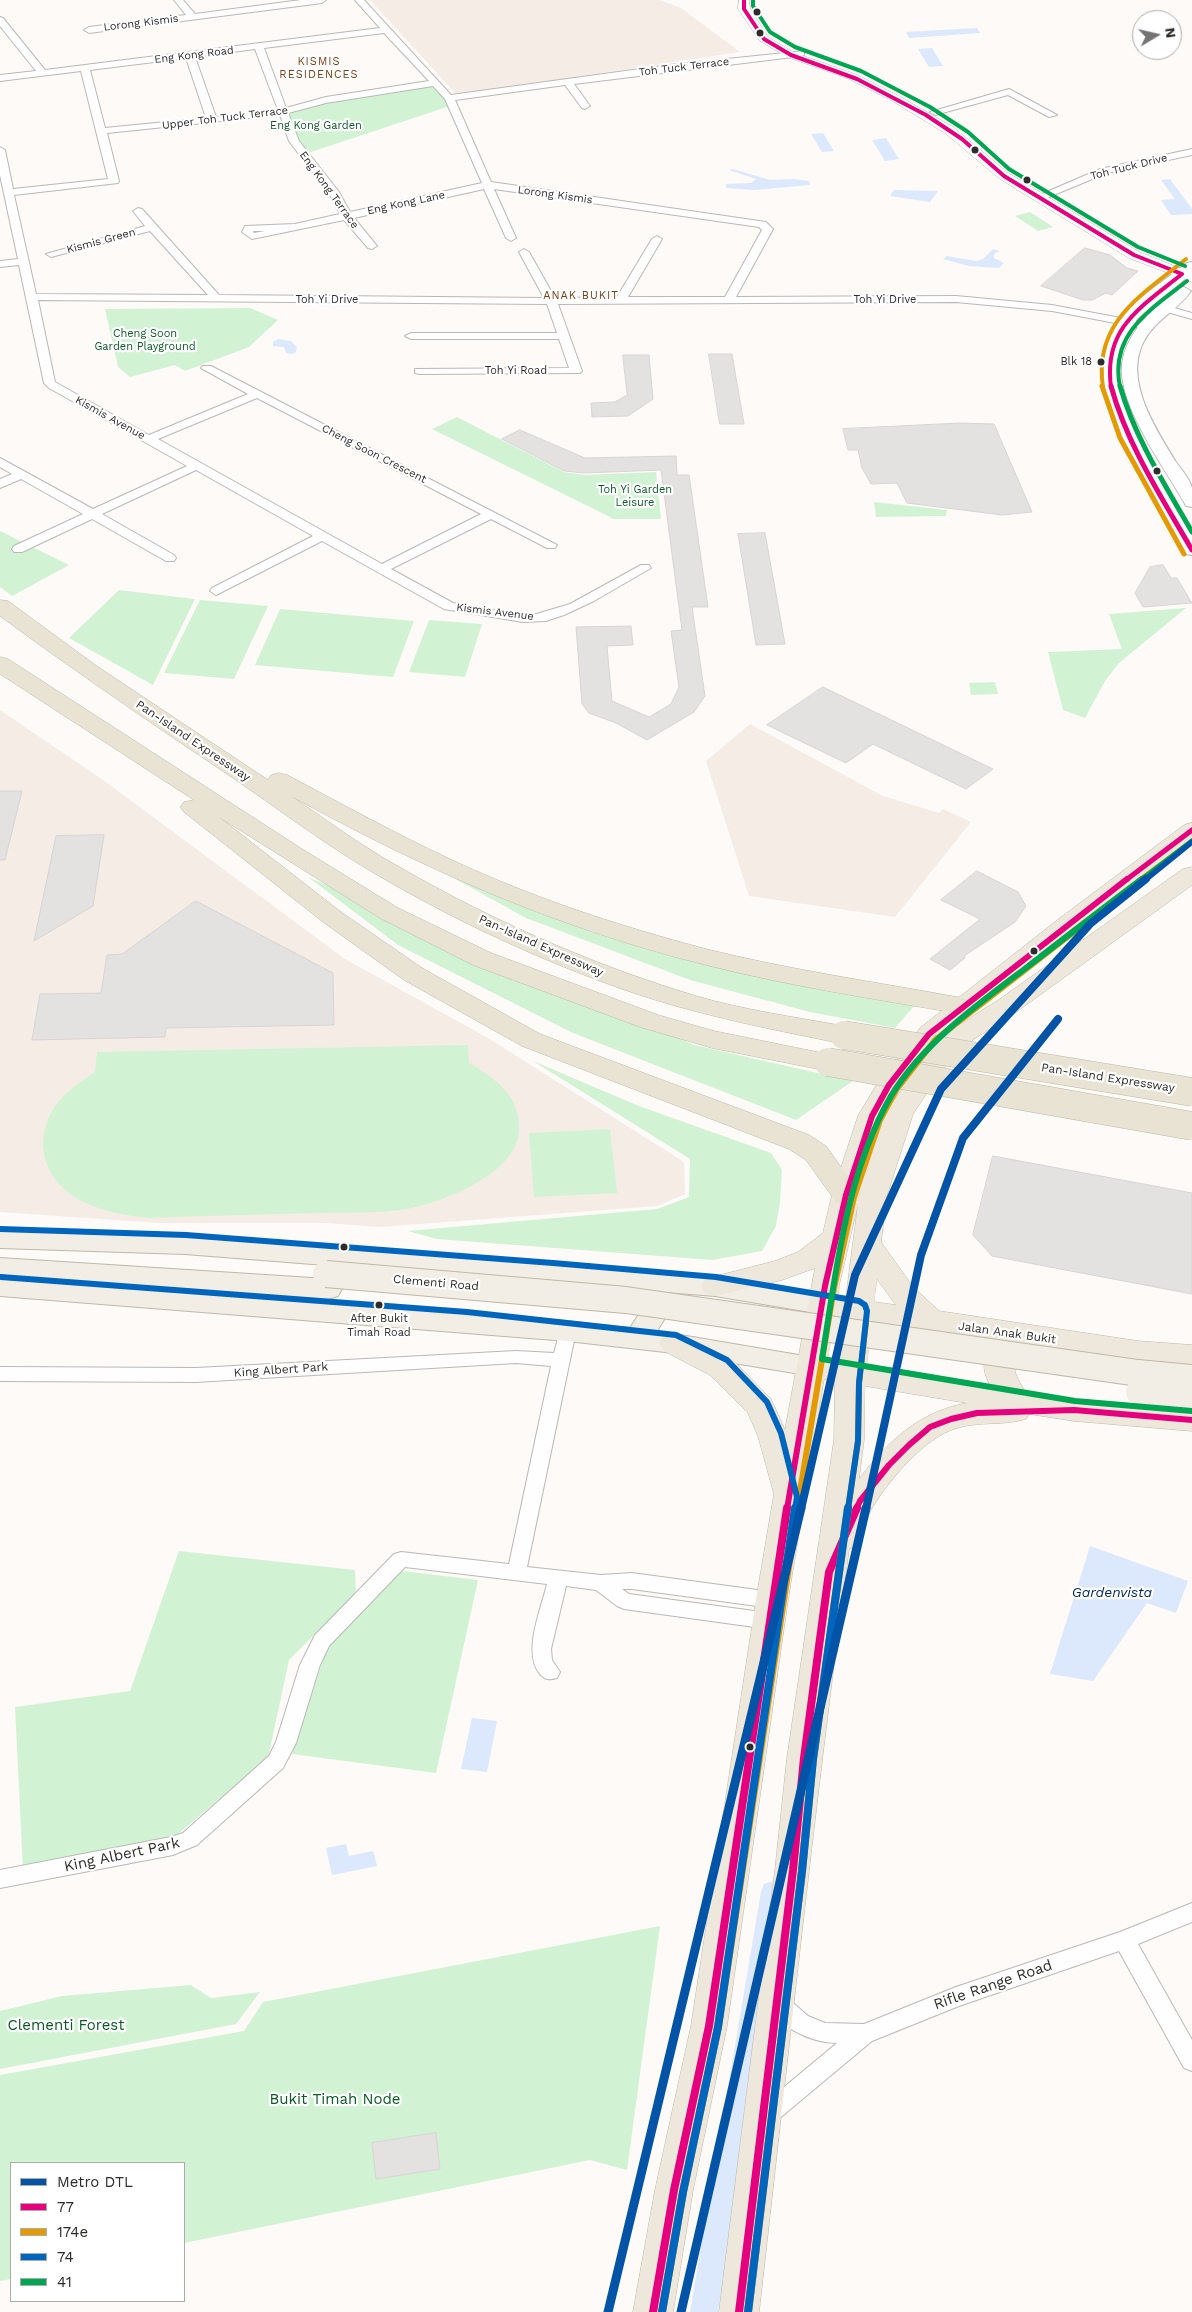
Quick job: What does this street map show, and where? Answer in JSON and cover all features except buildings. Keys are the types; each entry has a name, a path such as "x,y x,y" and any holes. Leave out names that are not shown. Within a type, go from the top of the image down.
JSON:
{"highway":[{"name":"Pan-Island Expressway","path":"0,606 90,672 290,806 321,830 413,886 552,954 607,975 722,1011 844,1035 1192,1092"},
{"path":"0,664 293,854 389,913 482,958 648,1021 712,1039 828,1062 1192,1126"},
{"path":"129,746 135,759 150,774 332,917 413,974 531,1040 799,1142 816,1153 846,1195"},
{"path":"226,764 258,769 410,850 511,894 609,928 702,956 794,976 962,1006"},
{"path":"653,2312 674,2190 709,2026 770,1610 822,1304 846,1195 872,1116 889,1085 929,1034 962,1006 1192,830"},
{"path":"739,2312 761,2119 793,1870 803,1766 862,1343 866,1242 873,1195 897,1121 914,1090 933,1064 965,1033 1006,1007 1192,874"},
{"path":"715,1286 782,1270 808,1259 836,1239"},
{"path":"866,1242 903,1294 932,1322"},
{"name":"Jalan Anak Bukit","path":"822,1304 862,1343 1014,1399 1074,1410 1192,1420"},
{"name":"Jalan Anak Bukit","path":"812,1366 862,1343 932,1322 1138,1352 1192,1356"},
{"path":"1011,1333 998,1356 998,1367 1001,1382 1014,1399"},
{"path":"674,1343 721,1367 760,1407 773,1436 788,1496"},
{"path":"829,1572 860,1501 889,1465 930,1428 951,1419 977,1413 1074,1410"}],"main road":[{"path":"1189,272 1147,302 1126,322 1112,349 1109,368 1115,397 1126,430 1192,550"},
{"path":"1192,286 1164,308 1147,326 1133,349 1129,363 1135,399 1192,502"},
{"name":"Clementi Road","path":"0,1238 185,1244 552,1272 715,1286 822,1304"},
{"name":"Clementi Road","path":"0,1249 327,1281 629,1318 862,1343"},
{"name":"Clementi Road","path":"0,1268 327,1281"},
{"path":"619,1279 648,1289 656,1300 653,1316 637,1340"},
{"path":"0,1286 567,1330 674,1343 812,1366"},
{"name":"Jalan Anak Bukit","path":"862,1343 1192,1378"},
{"name":"Jalan Anak Bukit","path":"862,1343 1138,1392 1192,1397"}],"street":[{"name":"Lorong Kismis","path":"178,0 193,17"},
{"name":"Lorong Kismis","path":"89,30 322,0"},
{"path":"359,0 450,98 511,238"},
{"path":"744,0 744,9 764,39 857,79 926,115 962,139 1004,176 1045,195 1150,255 1189,272"},
{"path":"754,0 762,23 773,37 796,54 866,77 934,112 971,137 998,162 1045,195"},
{"path":"0,20 44,74"},
{"name":"Eng Kong Road","path":"0,78 85,69 387,30"},
{"path":"0,39 13,37"},
{"path":"264,46 274,57"},
{"name":"Eng Kong Terrace","path":"264,46 288,126 300,150 335,194 346,215 372,246"},
{"name":"Toh Tuck Terrace","path":"450,98 796,54"},
{"path":"190,55 212,120"},
{"path":"179,57 183,69"},
{"path":"8,193 114,181 85,69"},
{"path":"568,82 585,106"},
{"name":"Upper Toh Tuck Terrace","path":"101,131 199,117 212,120 284,112 294,105 436,83"},
{"path":"934,112 1009,92 1052,115"},
{"path":"0,150 12,215 0,216"},
{"name":"Toh Tuck Drive","path":"1045,195 1104,171 1192,152"},
{"name":"Lorong Kismis","path":"488,185 762,224 768,229 730,300"},
{"name":"Eng Kong Lane","path":"294,226 488,185"},
{"name":"Kismis Green","path":"138,210 217,299"},
{"name":"Kismis Avenue","path":"12,215 51,385 196,466 449,606 534,619 564,611 644,568"},
{"name":"Kismis Green","path":"51,254 152,227"},
{"path":"622,300 657,239"},
{"name":"Toh Yi Road","path":"419,371 576,371 551,301 524,252"},
{"path":"0,264 22,262"},
{"name":"Toh Yi Drive","path":"32,298 988,301 1067,310 1147,326"},
{"path":"1164,308 1192,316"},
{"path":"411,336 565,336"},
{"name":"Cheng Soon Crescent","path":"207,368 550,545"},
{"path":"149,439 257,394"},
{"path":"0,462 170,558"},
{"path":"18,549 196,466"},
{"path":"0,484 21,474"},
{"path":"381,569 491,514"},
{"path":"216,591 322,536"},
{"path":"516,1574 567,1330"},
{"name":"King Albert Park","path":"0,1374 196,1375 516,1357 561,1360"},
{"name":"King Albert Park","path":"0,1880 173,1846 190,1839 265,1774 276,1762 286,1743 310,1665 322,1641 401,1559 601,1583 632,1581 682,1588 770,1610"},
{"path":"550,1672 542,1662 541,1650 558,1578"},
{"path":"601,1583 624,1602 678,1609 770,1610"},
{"path":"678,1609 682,1588"},
{"name":"Rifle Range Road","path":"761,2119 864,2034 956,1997 1124,1940 1192,1912"},
{"path":"1124,1940 1192,2061"},
{"name":"Rifle Range Road","path":"776,2002 800,2023 825,2033 864,2034"}],"shaded area":[{"path":"370,0 659,0 681,8 740,52 457,95"},
{"path":"0,710 103,780 345,959 488,1038 684,1162 685,1194 657,1206 380,1227 326,1223 160,1223 0,1212"},
{"path":"750,724 883,796 939,813 943,809 971,822 895,917 749,896 706,761"}],"green space":[{"name":"Eng Kong Garden","path":"435,83 453,105 302,155 284,113 323,101"},
{"path":"1030,212 1053,227 1038,231 1015,216"},
{"name":"Cheng Soon Garden Playground","path":"250,308 278,320 249,347 185,371 175,365 130,377 118,367 105,309"},
{"name":"Toh Yi Garden Leisure","path":"457,417 564,472 584,475 656,472 661,519 614,519 432,429"},
{"path":"874,502 947,510 946,516 876,517"},
{"path":"0,531 69,565 12,596 0,587"},
{"path":"119,590 195,599 153,685 69,638"},
{"path":"200,600 268,606 234,679 164,673"},
{"path":"1186,608 1119,663 1105,681 1085,718 1063,710 1048,652 1122,649 1109,614"},
{"path":"280,609 414,621 393,677 255,665"},
{"path":"429,620 482,624 465,677 409,672"},
{"path":"995,682 998,694 971,695 969,683"},
{"path":"421,860 530,908 916,1004 895,1028 810,1012 690,980 526,918"},
{"path":"308,877 694,1045 853,1081 796,1120 573,1033 398,945"},
{"path":"468,1045 469,1063 497,1082 511,1098 516,1108 519,1119 519,1131 515,1147 505,1161 472,1186 453,1195 415,1207 369,1212 139,1217 103,1209 78,1199 65,1190 55,1179 48,1167 44,1154 45,1128 51,1114 59,1101 67,1093 95,1072 97,1052"},
{"path":"533,1061 639,1106 771,1153 782,1170 780,1202 776,1226 762,1251 712,1260 437,1239 408,1231 657,1209 689,1197 690,1159"},
{"path":"610,1129 617,1193 534,1197 529,1133"},
{"path":"179,1551 355,1570 356,1593 289,1660 268,1758 173,1838 23,1869 15,1707 130,1691"},
{"path":"402,1571 478,1580 436,1773 292,1754 328,1645"},
{"name":"Bukit Timah Node","path":"660,1926 627,2170 590,2160 185,2243 185,2162 10,2162 10,2279 0,2281 0,2075 244,2031 263,2002"},
{"name":"Clementi Forest","path":"191,1985 211,1998 260,1992 236,2024 0,2069 0,2011 62,1996"}],"water":[{"path":"977,28 980,33 909,38 906,32"},
{"path":"932,48 943,66 929,67 918,49"},
{"path":"823,133 834,151 822,152 811,134"},
{"path":"886,138 899,159 885,161 872,140"},
{"path":"733,169 770,180 793,179 809,181 810,185 754,190 726,188 726,184 751,183 756,179 729,170"},
{"path":"1170,179 1192,209 1192,214 1171,215 1161,200 1175,199 1161,180"},
{"path":"894,190 938,191 930,202 890,196"},
{"path":"993,249 1000,251 994,254 994,258 1004,263 999,268 969,266 943,259 947,256 976,261 983,259"},
{"path":"278,339 291,341 297,347 296,352 292,354 286,353 284,347 273,346 273,342"},
{"name":"Gardenvista","path":"1090,1546 1188,1581 1176,1613 1147,1603 1093,1681 1050,1674"},
{"path":"472,1718 497,1721 487,1772 461,1769"},
{"path":"346,1844 349,1856 373,1851 377,1866 332,1875 326,1848"}],"waterway":[{"path":"704,2312 773,1892"}],"metro line":[{"name":"DTL","path":"608,2312 820,1431 855,1275 941,1089 1090,924 1192,842"},
{"name":"DTL","path":"681,2312 880,1449 921,1255 963,1138 1058,1019"}],"transit line":[{"name":"77","path":"744,0 744,9 764,39 791,55 857,79 926,115 962,139 1004,176 1134,255 1182,274"},
{"name":"41","path":"753,0 753,6 770,32 795,47 861,71 930,107 968,132 1009,169 1138,247 1185,266"},
{"name":"174e","path":"1184,554 1120,438 1103,390 1100,369 1105,346 1120,316 1139,296 1186,259"},
{"name":"77","path":"1182,274 1146,302 1127,321 1115,343 1109,367 1111,387 1128,434 1192,550"},
{"name":"41","path":"1187,281 1151,308 1138,321 1125,341 1118,367 1120,385 1135,428 1158,474 1192,532"},
{"name":"77","path":"653,2312 674,2190 709,2026 772,1600 825,1286 846,1195 872,1116 889,1085 929,1034 1069,923 1192,830"},
{"name":"174e","path":"662,2312 683,2192 718,2027 781,1601 834,1288 854,1197 880,1120 896,1090 935,1040 1074,930 1192,841"},
{"name":"41","path":"1192,841 969,1012 918,1059 904,1078 891,1097 877,1125 855,1190 832,1294 822,1359 1075,1401 1192,1411"},
{"name":"74","path":"0,1229 186,1235 716,1277 859,1301 865,1305 867,1311 859,1383 858,1441 813,1759 802,1871 748,2312"},
{"name":"74","path":"1,1277 467,1312 676,1335 727,1360 767,1402 781,1433 797,1497 718,2027 683,2192 662,2312"},
{"name":"174e","path":"748,2312 802,1871 813,1759 858,1441 859,1383 866,1323"},
{"name":"77","path":"739,2312 793,1870 804,1758 829,1572 860,1501 889,1465 909,1445 930,1427 951,1419 977,1413 1074,1410 1192,1420"}],"place":[{"name":"Blk 18","path":"1101,362"},
{"name":"After Bukit Timah Road","path":"379,1305"}],"district":[{"name":"KISMIS RESIDENCES","path":"319,68"},
{"name":"ANAK BUKIT","path":"581,296"}]}
